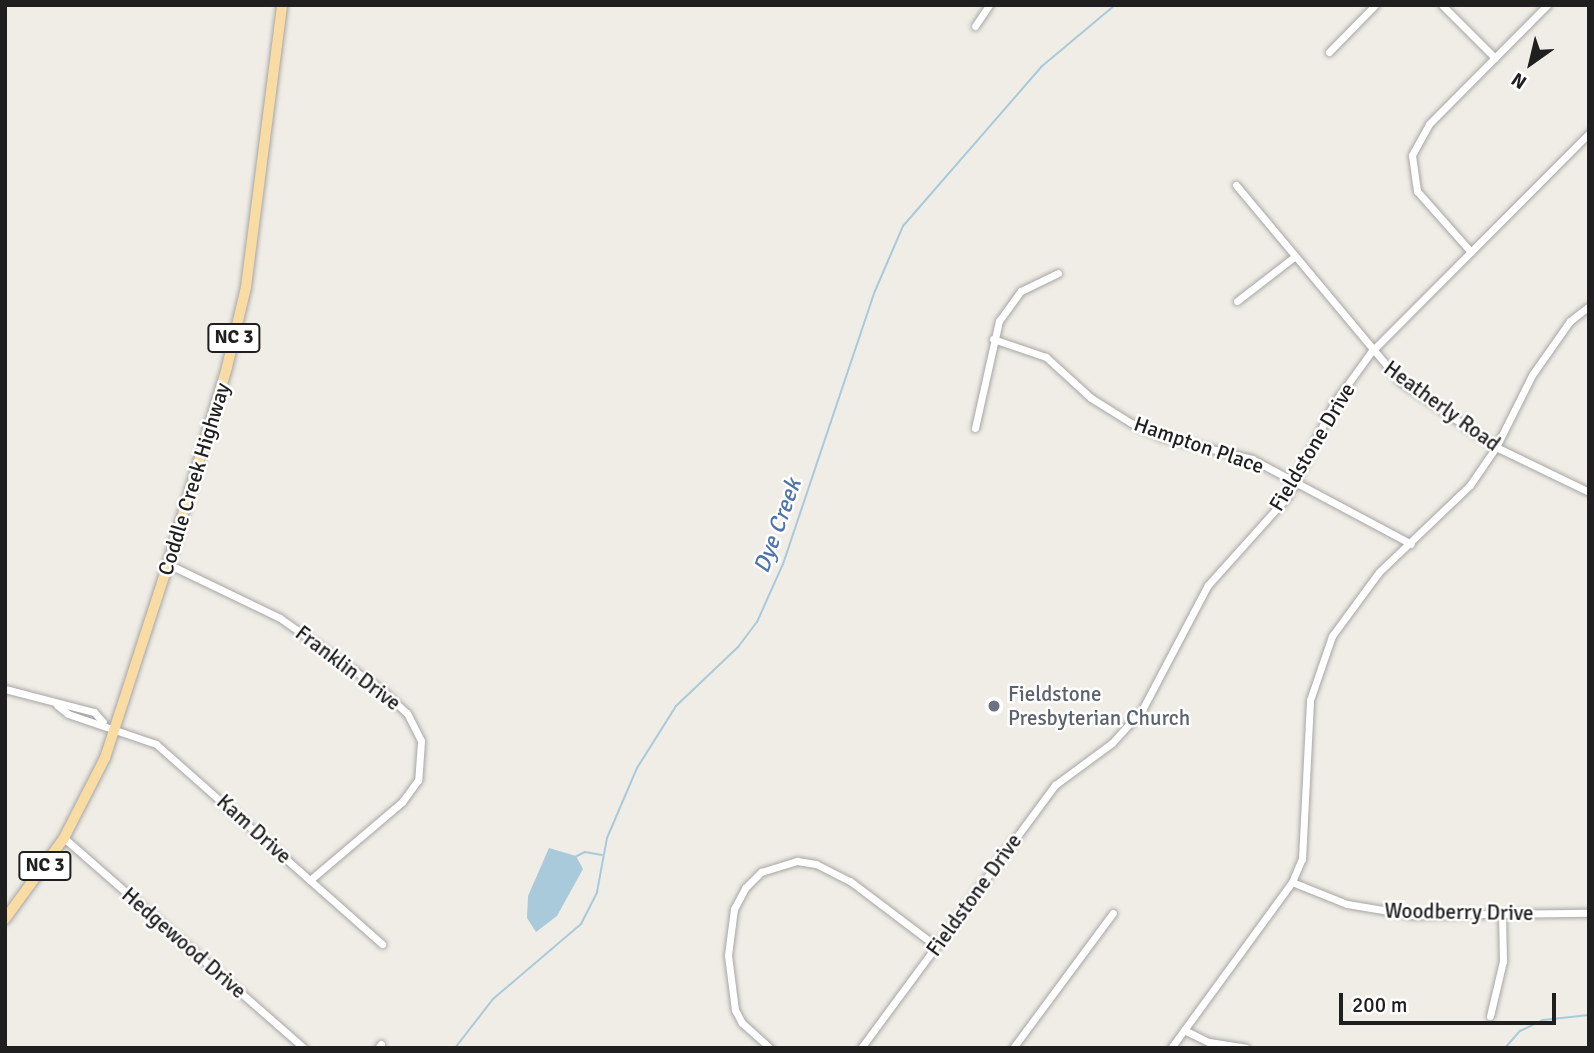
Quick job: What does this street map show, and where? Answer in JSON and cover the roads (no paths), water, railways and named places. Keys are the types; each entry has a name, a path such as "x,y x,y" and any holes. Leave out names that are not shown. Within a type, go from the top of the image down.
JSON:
{"main road":[{"name":"Coddle Creek Highway","path":"5,919 64,838 117,728 168,564 227,368 246,287 282,5"}],"street":[{"path":"975,26 989,5"},
{"path":"1328,52 1375,5"},
{"path":"1442,5 1495,58"},
{"path":"1471,252 1417,191 1412,155 1429,124 1547,5"},
{"name":"Fieldstone Drive","path":"861,1048 1055,785 1112,743 1142,710 1208,585 1270,518 1295,482 1334,404 1371,352 1589,133"},
{"name":"Heatherly Road","path":"1236,185 1371,352 1400,381 1496,447 1589,492"},
{"path":"1237,301 1294,257"},
{"path":"975,428 993,339 1003,313 1021,291 1058,273"},
{"path":"1171,1048 1292,882 1306,840 1307,731 1317,671 1332,636 1358,596 1451,507 1496,447 1532,375 1570,321 1589,306"},
{"name":"Hampton Place","path":"993,339 1046,356 1091,398 1131,423 1163,437 1252,459 1411,544"},
{"name":"Franklin Drive","path":"168,564 280,618 383,691 408,713 421,741 418,780 402,803 310,880"},
{"name":"Kam Drive","path":"5,689 57,705 68,714 103,722 156,744 183,765 382,944"},
{"name":"Hedgewood Drive","path":"64,838 304,1048"},
{"path":"771,1048 751,1033 735,1010 728,956 734,909 745,888 761,872 778,863 816,864 850,881 936,946"},
{"name":"Woodberry Drive","path":"1292,882 1315,894 1380,911 1589,913"},
{"path":"1013,1048 1113,913"},
{"path":"1490,1016 1503,961 1502,914"},
{"path":"1184,1030 1209,1042 1246,1048"}],"water":[{"path":"549,848 576,856 583,869 557,916 536,932 527,918 528,896"}],"waterway":[{"name":"Dye Creek","path":"455,1048 493,999 581,924 597,892 607,838 637,768 676,706 738,647 757,622 783,564 875,291 903,226 1041,67 1115,5"},
{"path":"575,857 585,852 602,855"},
{"path":"1505,1048 1520,1031 1543,1020 1589,1015"}],"place":[{"name":"Fieldstone Presbyterian Church","path":"994,706"}]}
